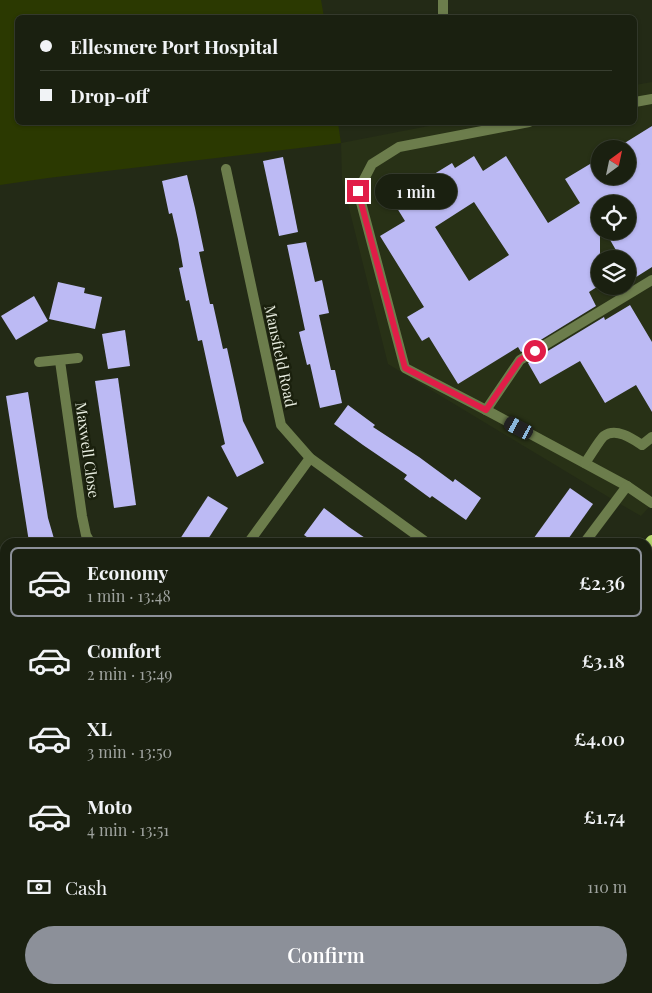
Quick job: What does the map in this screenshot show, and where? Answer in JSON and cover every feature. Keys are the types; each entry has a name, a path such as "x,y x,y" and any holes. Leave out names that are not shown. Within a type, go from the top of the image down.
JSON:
{"street":[{"path":"443,0 443,15"},
{"path":"637,102 652,99"},
{"path":"513,125 399,147 372,164 358,191 405,368 585,463 627,486 652,503"},
{"name":"Mansfield Road","path":"226,170 281,425 310,458 420,538"},
{"path":"486,410 520,360 652,280"},
{"path":"39,362 78,358"},
{"name":"Maxwell Close","path":"60,360 82,516 88,538"},
{"path":"585,463 604,436 614,433 629,437 642,445 652,437"},
{"path":"252,538 310,458"},
{"path":"588,538 627,486"}],"shaded area":[{"path":"652,82 652,504 641,516 388,364 342,180 341,143 434,125 637,125 637,85"}],"green space":[{"path":"0,0 321,0 324,15 15,15 15,125 338,125 341,143 0,185"}],"building":[{"path":"652,126 652,267 636,277 636,250 616,250 610,240 636,240 636,195 591,195 591,240 600,240 600,250 591,250 591,291 589,292 596,306 521,352 518,347 458,384 429,337 422,341 407,317 424,307 380,236 405,221 392,200 452,163 455,168 474,156 483,171 506,156 548,223 580,203 565,179 591,163 591,185 636,185 636,140 629,140","holes":["474,202 509,255 469,281 435,227"]},
{"path":"283,157 298,232 279,236 263,161"},
{"path":"187,175 204,251 199,252 210,304 213,304 223,349 227,348 243,421 264,463 237,477 221,446 225,444 202,340 198,341 189,300 186,301 179,268 183,267 178,239 172,213 169,214 162,181"},
{"path":"306,242 315,282 322,280 329,313 319,315 331,370 335,370 342,403 320,408 310,364 307,365 299,332 305,330 287,245"},
{"path":"58,282 85,288 84,293 102,297 95,329 49,319"},
{"path":"34,296 48,321 16,340 1,316"},
{"path":"630,305 652,342 652,412 636,385 605,403 580,361 540,384 528,363 604,317 605,320"},
{"path":"125,330 130,366 108,369 102,334"},
{"path":"118,378 136,505 114,508 95,381"},
{"path":"28,392 48,518 54,538 28,538 6,396"},
{"path":"348,405 375,425 373,427 453,482 455,479 481,498 466,520 432,496 430,498 404,479 407,475 334,424"},
{"path":"570,488 593,504 569,538 534,538"},
{"path":"208,496 228,508 208,538 181,538"},
{"path":"324,508 365,538 308,538 304,535"}],"route":[{"path":"358,191 405,368 486,410 520,360 535,351"}]}
